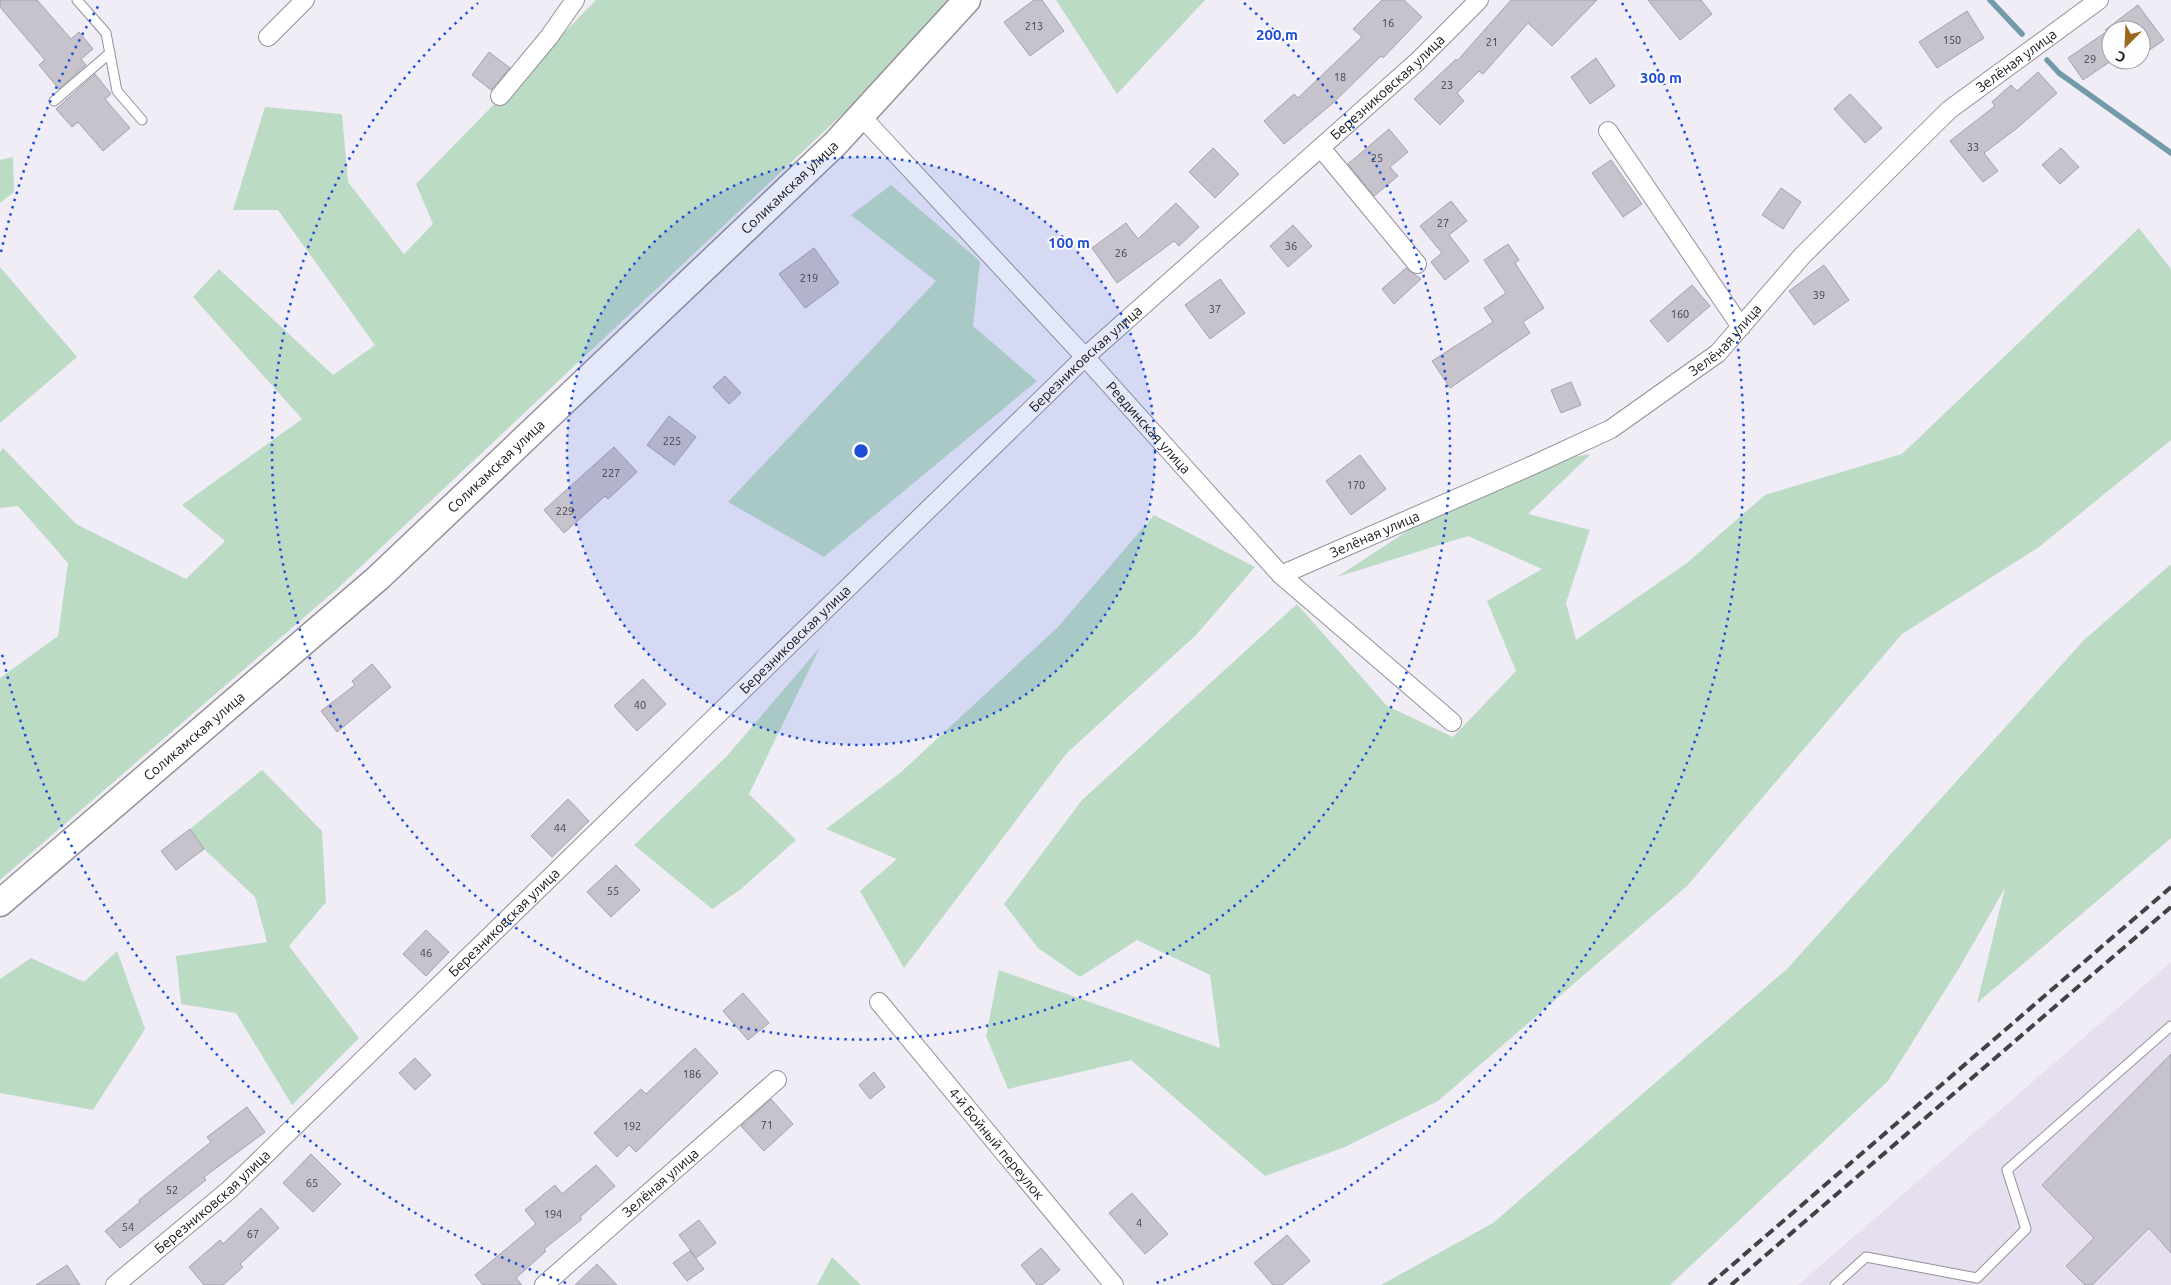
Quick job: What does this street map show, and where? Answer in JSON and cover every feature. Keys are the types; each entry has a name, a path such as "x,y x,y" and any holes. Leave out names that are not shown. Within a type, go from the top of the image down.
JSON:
{"main road":[{"name":"Соликамская улица","path":"0,903 378,578 834,144 967,0"}],"street":[{"path":"268,37 305,0"},
{"path":"500,96 550,37 575,0"},
{"name":"Березниковская улица","path":"115,1285 230,1190 1084,357 1418,61 1479,0"},
{"name":"Зелёная улица","path":"1281,575 1533,465 1611,428 1718,353 1802,256 1949,110 2099,0"},
{"name":"Ревдинская улица","path":"861,116 1084,357 1281,575 1452,722"},
{"path":"1608,131 1741,327"},
{"path":"1321,148 1418,264"},
{"name":"4-й Бойный переулок","path":"879,1002 1114,1285"},
{"name":"Зелёная улица","path":"544,1285 777,1080"}],"lane":[{"path":"77,0 106,33 118,91 142,120"},
{"path":"54,101 110,53"},
{"path":"1835,1285 1866,1257 1977,1278 2026,1229 2007,1170 2171,1026"}],"shaded area":[{"path":"2171,962 2171,1285 1798,1285"}],"green space":[{"path":"596,0 949,0 849,108 337,589 0,880 0,678 58,636 68,563 18,506 0,508 0,452 3,448 76,524 186,579 225,541 182,505 302,419 193,297 219,269 333,375 375,345 278,210 233,210 265,107 342,114 348,182 404,254 433,224 416,184"},
{"path":"1056,0 1205,0 1117,94"},
{"path":"13,157 14,192 0,203 0,160"},
{"path":"891,185 980,261 973,326 1037,381 824,557 728,502 936,281 851,215"},
{"path":"2139,228 2171,269 2171,440 2039,547 1902,634 1687,886 1438,1101 1345,1147 1265,1176 1131,1060 1008,1089 986,1036 999,970 1220,1048 1210,975 1137,940 1080,977 1038,948 1004,904 1082,800 1297,604 1387,706 1453,737 1516,671 1487,601 1542,569 1468,536 1337,577 1450,503 1542,461 1591,454 1528,514 1590,530 1566,603 1576,640 1687,563 1765,495 1902,454"},
{"path":"0,267 77,357 0,423"},
{"path":"1154,515 1255,567 1196,635 1067,753 904,968 860,891 897,859 826,829 900,773 1058,627"},
{"path":"2171,564 2171,838 1977,1003 2005,888 1961,965 1888,1081 1670,1285 1381,1285 1493,1223 1787,969 2084,640"},
{"path":"820,647 749,794 796,840 741,889 712,909 634,845 727,756"},
{"path":"262,770 322,831 326,902 289,946 359,1038 292,1105 236,1013 181,1004 176,956 267,942 255,897 204,849 190,829"},
{"path":"117,951 145,1029 93,1110 0,1093 0,979 31,958 84,982"},
{"path":"832,1257 861,1285 817,1285"}],"building":[{"path":"0,0 37,0 71,39 79,32 93,49 81,59 86,65 59,89 39,65 45,60 0,7"},
{"path":"1034,0 1042,0 1064,31 1030,56 1004,22"},
{"path":"1382,0 1404,0 1422,17 1383,58 1381,56 1333,103 1284,144 1264,121 1294,94 1298,98 1362,37 1353,29"},
{"path":"1511,0 1597,0 1552,46 1528,23 1483,74 1479,71 1457,93 1464,101 1440,125 1414,99 1456,59 1457,61"},
{"path":"1648,0 1701,0 1712,14 1680,40"},
{"path":"2138,5 2149,20 2118,20"},
{"path":"1967,11 1984,38 1937,68 1919,42"},
{"path":"2151,22 2164,40 2151,49"},
{"path":"2101,35 2101,68 2083,80 2068,58"},
{"path":"489,52 510,68 491,90 472,75"},
{"path":"1596,58 1615,86 1590,104 1571,77"},
{"path":"2038,72 2057,93 2016,129 1984,153 1998,171 1983,182 1950,141 1995,106 1992,102 2011,85 2017,91"},
{"path":"95,74 111,94 105,99 130,128 103,151 78,122 72,127 56,109"},
{"path":"1850,94 1882,128 1865,143 1834,109"},
{"path":"1389,129 1408,152 1390,167 1398,176 1374,196 1348,164"},
{"path":"1213,148 1239,174 1215,198 1189,172"},
{"path":"2061,148 2079,167 2060,184 2042,165"},
{"path":"1611,160 1642,204 1623,217 1592,173"},
{"path":"1781,188 1801,202 1783,229 1762,215"},
{"path":"1451,201 1467,221 1449,235 1469,261 1445,280 1431,262 1442,253 1420,226"},
{"path":"1176,203 1199,227 1179,246 1174,241 1117,283 1092,248 1126,223 1138,239"},
{"path":"1293,225 1312,246 1288,267 1270,246"},
{"path":"1508,244 1519,260 1515,263 1544,308 1523,322 1530,333 1450,388 1432,361 1493,322 1484,308 1506,293 1484,260"},
{"path":"814,248 839,283 805,308 779,274"},
{"path":"1824,265 1849,300 1814,325 1789,291"},
{"path":"1406,268 1421,279 1394,304 1382,289"},
{"path":"1220,279 1245,313 1210,339 1185,305"},
{"path":"1692,285 1710,306 1668,342 1650,321"},
{"path":"725,376 741,393 729,404 713,387"},
{"path":"1571,382 1581,405 1561,413 1551,390"},
{"path":"669,416 696,437 674,465 647,445"},
{"path":"614,447 637,472 608,499 605,496 564,533 544,510"},
{"path":"1360,455 1386,489 1351,515 1326,481"},
{"path":"372,664 391,687 337,732 321,711 355,685 352,681"},
{"path":"643,679 666,704 637,731 614,706"},
{"path":"568,799 589,821 552,857 531,836"},
{"path":"190,829 204,849 176,870 161,851"},
{"path":"616,865 640,890 611,917 587,892"},
{"path":"426,930 449,952 426,976 403,954"},
{"path":"743,993 769,1023 748,1040 723,1011"},
{"path":"695,1048 718,1073 636,1152 629,1145 617,1157 594,1133 641,1089 646,1094"},
{"path":"2171,1054 2171,1253 2149,1228 2092,1285 2085,1285 2066,1266 2094,1238 2042,1185"},
{"path":"415,1058 431,1075 415,1090 399,1073"},
{"path":"874,1072 885,1087 870,1099 859,1085"},
{"path":"771,1099 793,1124 764,1151 741,1126"},
{"path":"247,1107 265,1132 204,1177 206,1180 120,1248 105,1231 140,1202 139,1200 211,1142 207,1137"},
{"path":"311,1154 341,1184 313,1212 283,1183"},
{"path":"596,1165 615,1186 580,1217 582,1219 544,1249 546,1251 516,1278 522,1285 483,1285 475,1275 536,1224 525,1210 555,1185 562,1194"},
{"path":"1132,1193 1168,1234 1145,1254 1109,1213"},
{"path":"261,1208 279,1228 240,1264 243,1267 223,1285 204,1285 189,1267 220,1240 223,1244"},
{"path":"699,1220 716,1243 696,1258 679,1235"},
{"path":"1287,1235 1310,1261 1282,1285 1273,1285 1254,1263"},
{"path":"1041,1248 1060,1270 1042,1285 1037,1285 1021,1265"},
{"path":"690,1251 704,1269 687,1281 673,1263"},
{"path":"597,1264 617,1285 575,1285"},
{"path":"67,1265 80,1285 36,1285"}],"waterway":[{"path":"1990,0 2022,34"},
{"path":"2047,60 2059,73 2171,153"}],"railway":[{"path":"1709,1285 2171,887"},
{"path":"1731,1285 2171,907"}]}
